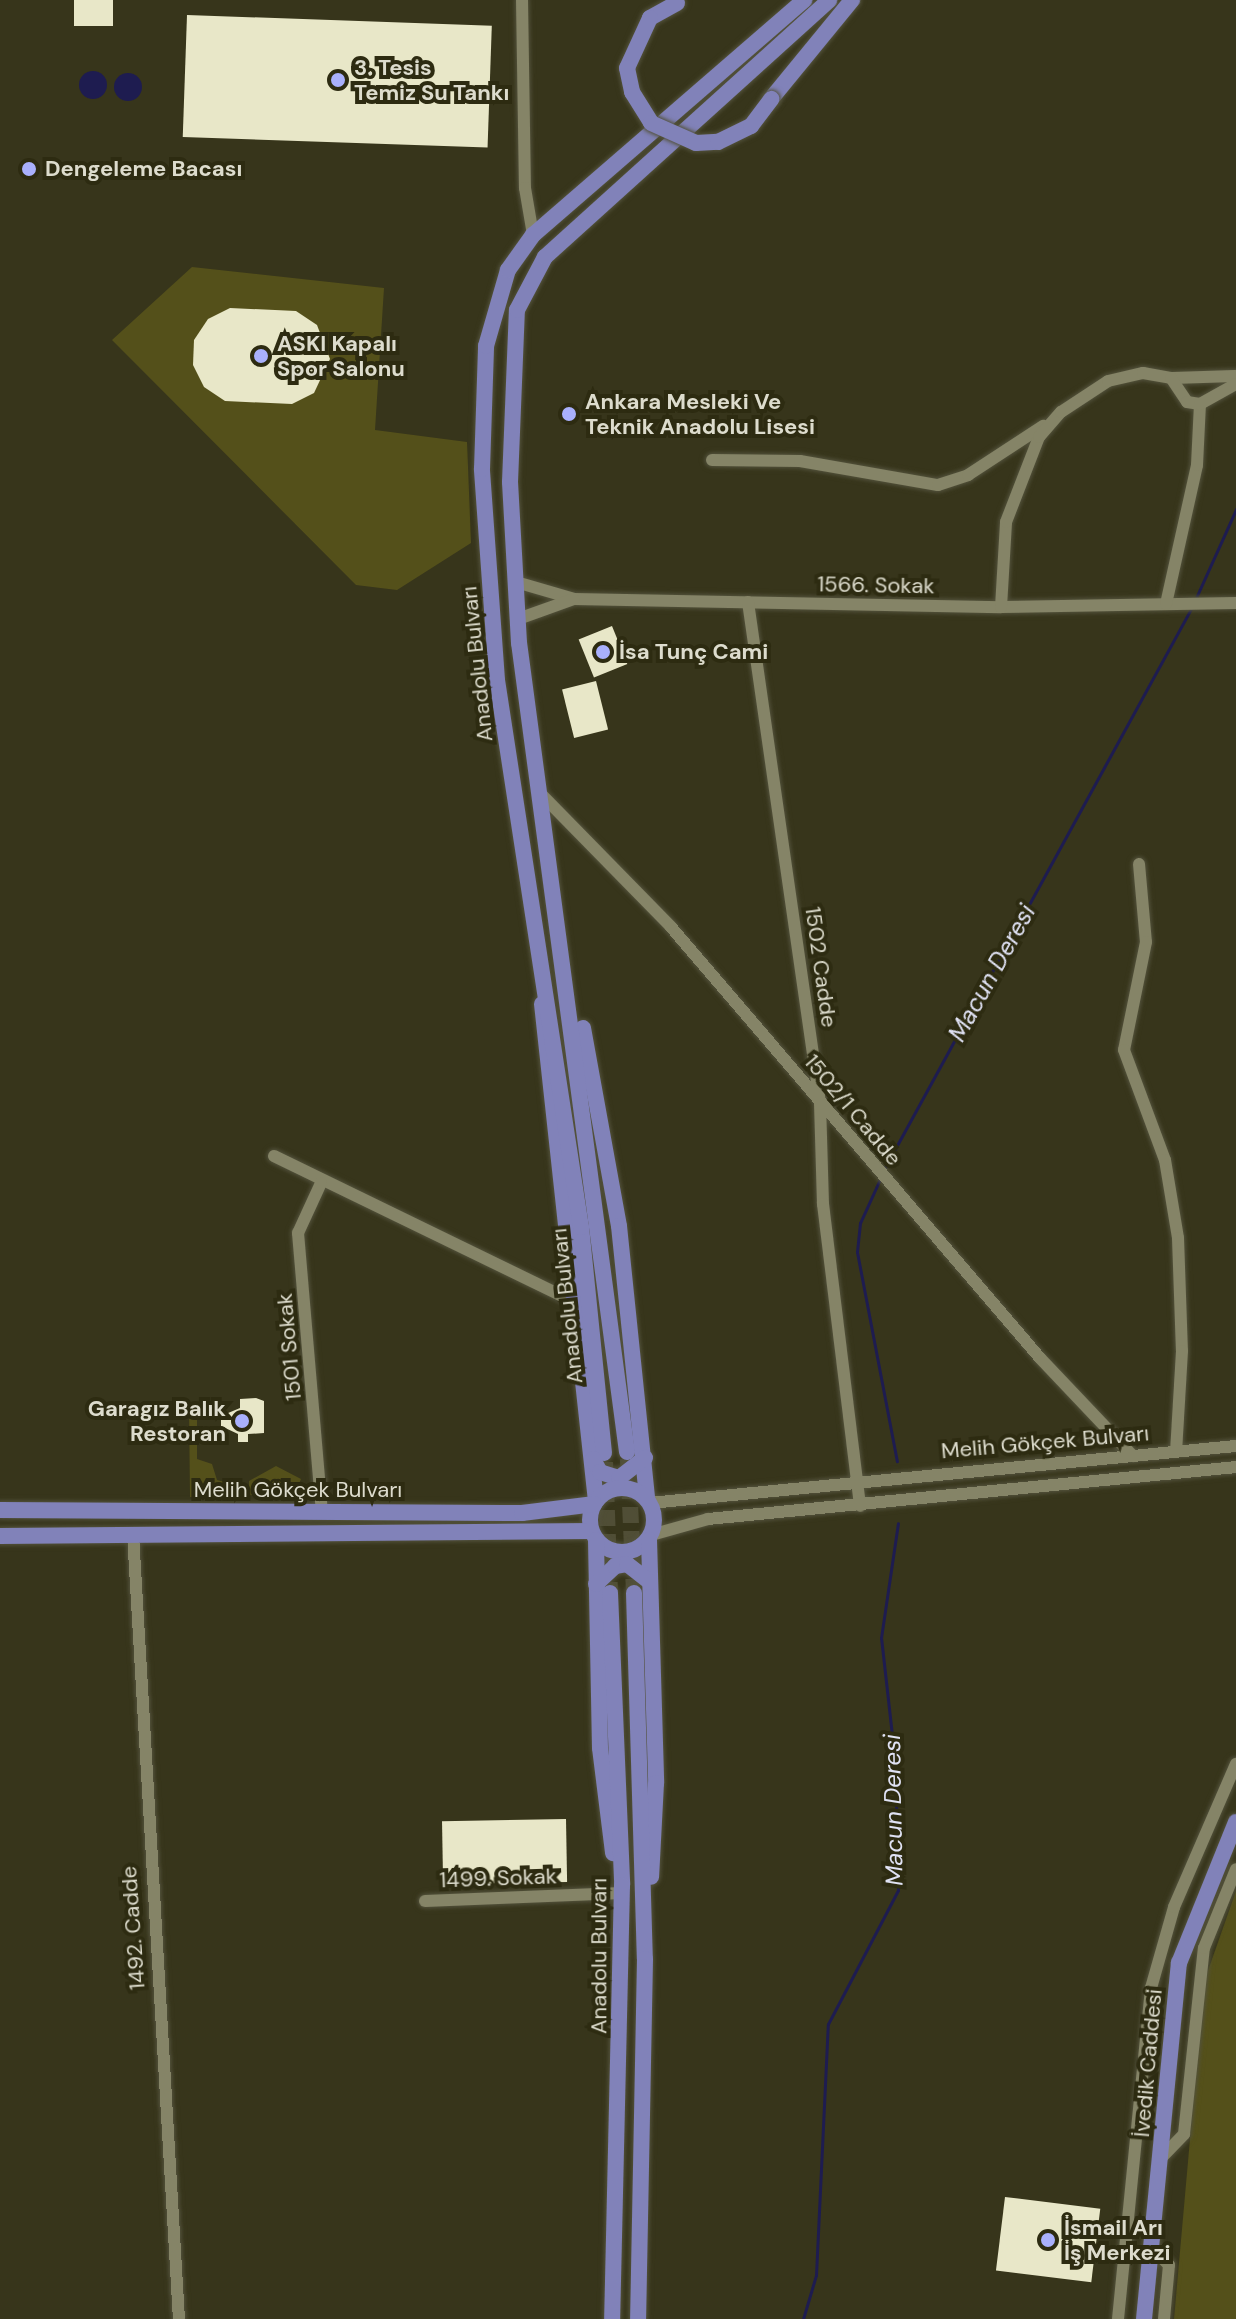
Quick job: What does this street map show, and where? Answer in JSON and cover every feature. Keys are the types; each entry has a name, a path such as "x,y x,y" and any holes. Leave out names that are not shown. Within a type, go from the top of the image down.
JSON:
{"main road":[{"name":"Anadolu Bulvarı","path":"598,1453 544,971 497,680 482,469 491,314 508,270 533,235 804,0"},
{"name":"Anadolu Bulvarı","path":"627,1452 568,981 518,619 513,353 517,310 545,257 829,0"},
{"path":"681,2 650,18 627,68 632,92 651,123 696,143 718,142 751,126 852,0"},
{"path":"544,971 541,1025 572,1301 600,1472 619,1478 645,1458"},
{"path":"568,981 599,1091 645,1458 650,1537 656,1842 644,1926"},
{"path":"598,1453 594,1535 622,1553 650,1537"},
{"path":"595,1502 621,1488 648,1501"},
{"name":"Melih Gökçek Bulvarı","path":"0,1510 522,1513 595,1502"},
{"name":"Anadolu Bulvarı","path":"594,1535 603,1589 622,1889 612,2319"},
{"name":"Melih Gökçek Bulvarı","path":"0,1536 594,1535"},
{"path":"603,1589 615,1566 627,1564 650,1582"},
{"name":"Anadolu Bulvarı","path":"634,1593 644,1926 638,2319"},
{"name":"İvedik Caddesi","path":"1144,2319 1179,1963 1236,1822"}],"street":[{"path":"522,0 525,188 533,235"},
{"path":"712,460 800,461 938,485 968,475 1108,381 1143,373 1171,378 1236,376"},
{"path":"1171,378 1187,402 1200,404 1236,384"},
{"path":"1171,604 1197,465 1200,404"},
{"path":"1001,607 1006,522 1039,437 1061,412"},
{"path":"516,582 574,599"},
{"path":"518,619 574,599"},
{"name":"1566. Sokak","path":"574,599 1001,607 1236,603"},
{"name":"1502 Cadde","path":"748,602 820,1103 823,1204 859,1481"},
{"name":"1502/1 Cadde","path":"540,793 671,927 862,1153 1133,1456"},
{"path":"1139,864 1146,942 1124,1050 1165,1160 1178,1238 1182,1351 1176,1452"},
{"path":"274,1156 321,1183 572,1301"},
{"name":"1501 Sokak","path":"321,1183 298,1233 322,1513"},
{"name":"Melih Gökçek Bulvarı","path":"648,1501 1236,1446"},
{"name":"Melih Gökçek Bulvarı","path":"650,1537 708,1519 1236,1467"},
{"path":"859,1481 860,1506"},
{"name":"1492. Cadde","path":"133,1534 179,2319"},
{"path":"1118,2319 1151,1988 1174,1907 1236,1764"},
{"path":"1162,2157 1184,2134 1204,1948 1236,1869"},
{"name":"1499. Sokak","path":"425,1901 622,1889"},
{"path":"1152,2248 1169,2265 1164,2319"}],"shaded area":[{"path":"93,71 103,75 107,85 103,95 93,99 83,95 79,85 83,75"},
{"path":"128,73 138,77 142,87 138,97 128,101 118,97 114,87 118,77"},
{"path":"192,267 384,288 375,430 467,442 471,543 397,590 356,585 112,340"},
{"path":"189,1406 197,1406 197,1459 212,1464 217,1480 249,1488 249,1481 276,1466 301,1479 295,1494 190,1497"},
{"path":"1236,1891 1236,2319 1174,2319 1204,1982"}],"building":[{"path":"74,0 113,0 113,26 74,26"},
{"name":"3. Tesis Temiz Su Tankı","path":"187,15 492,26 488,148 183,137"},
{"name":"ASKI Kapalı Spor Salonu","path":"230,308 296,311 317,325 330,359 314,393 292,404 225,401 204,387 193,365 194,340 208,319"},
{"name":"İsa Tunç Cami","path":"612,626 627,664 594,678 579,639"},
{"path":"596,681 608,730 574,738 562,689"},
{"name":"Garagız Balık Restoran","path":"240,1399 264,1401 264,1433 248,1434 248,1442 238,1442 238,1434 221,1426 221,1416 240,1408"},
{"path":"566,1819 567,1882 443,1884 442,1821"},
{"name":"İsmail Arı İş Merkezi","path":"1005,2197 1100,2209 1091,2282 996,2270"}],"waterway":[{"name":"Macun Deresi","path":"1195,600 1236,509"},
{"name":"Macun Deresi","path":"884,1169 1192,607"},
{"name":"Macun Deresi","path":"880,1179 860,1223 857,1252 897,1461"},
{"name":"Macun Deresi","path":"803,2319 816,2275 828,2024 898,1890 895,1762 881,1638 898,1523"}],"tunnel":[{"path":"628,1459 634,1593"},
{"path":"605,1462 610,1593"}],"place":[{"name":"3. Tesis Temiz Su Tankı","path":"338,80"},
{"name":"Dengeleme Bacası","path":"29,169"},
{"name":"ASKI Kapalı Spor Salonu","path":"261,356"},
{"name":"Ankara Mesleki Ve Teknik Anadolu Lisesi","path":"569,414"},
{"name":"İsa Tunç Cami","path":"603,652"},
{"name":"Garagız Balık Restoran","path":"242,1421"},
{"name":"İsmail Arı İş Merkezi","path":"1048,2240"}]}
